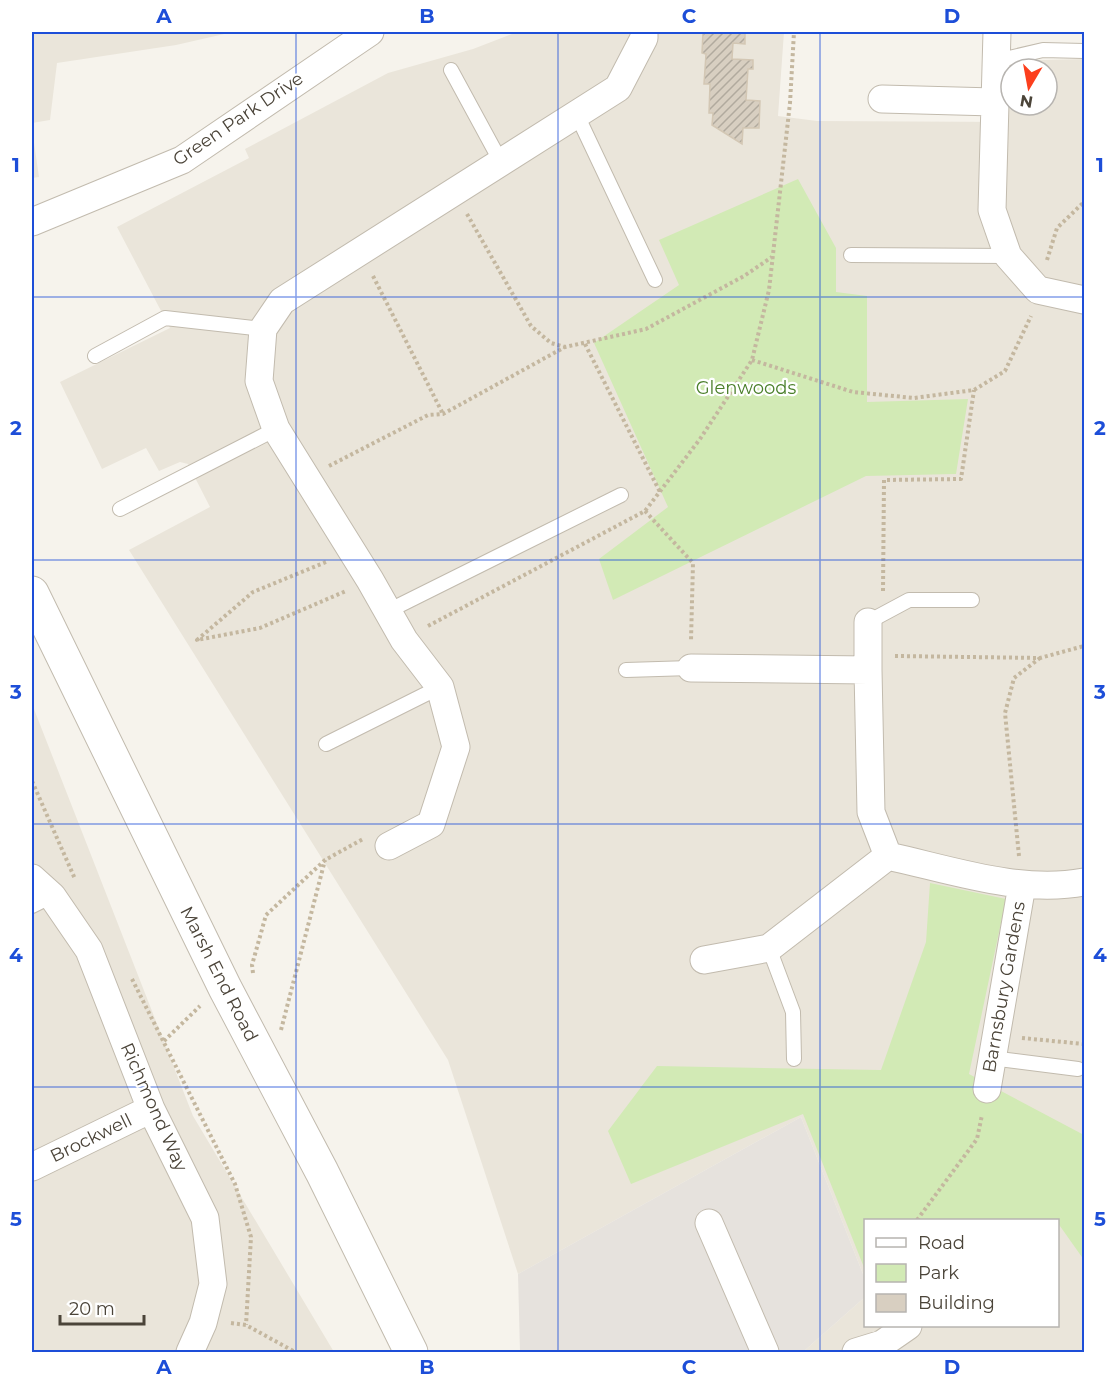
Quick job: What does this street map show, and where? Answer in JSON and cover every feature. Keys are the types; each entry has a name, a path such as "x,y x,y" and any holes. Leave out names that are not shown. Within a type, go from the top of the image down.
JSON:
{"street":[{"name":"Green Park Drive","path":"32,222 182,160 370,32"},
{"path":"389,846 431,824 456,747 440,687 404,640 370,580 276,429 259,381 263,329 282,301 360,250 502,164 618,88 644,38 644,32"},
{"path":"997,32 992,210 1008,256 1038,290 1084,300"},
{"path":"882,99 994,102"},
{"name":"Marsh End Road","path":"32,592 225,988 322,1172 411,1353"},
{"path":"704,960 769,948 888,856 871,812 868,663 876,618"},
{"path":"691,668 868,663"},
{"name":"Barnsbury Gardens","path":"888,856 1022,885 1060,886 1084,882"},
{"name":"Richmond Way","path":"32,878 42,901 88,950 151,1109 205,1218 213,1284 203,1323 190,1353"},
{"name":"Barnsbury Gardens","path":"987,1089 1022,885"},
{"name":"Brockwell","path":"32,1167 151,1109"},
{"path":"709,1223 765,1353"},
{"path":"856,1353 885,1348 907,1327"}],"lane":[{"path":"996,61 1043,50 1084,51"},
{"path":"451,70 502,164"},
{"path":"577,115 655,280"},
{"path":"850,255 1008,256"},
{"path":"95,356 165,318 263,329"},
{"path":"120,509 276,429"},
{"path":"388,611 621,495"},
{"path":"876,618 909,600 972,600"},
{"path":"626,670 691,668"},
{"path":"326,744 440,687"},
{"path":"769,948 793,1012 794,1059"},
{"path":"993,1046 1078,1069"}],"path":[{"path":"404,640 645,511 700,439 752,360 769,290 790,103 794,32"},
{"path":"455,193 531,326 551,343 566,347"},
{"path":"752,360 790,375 853,392 914,398 974,390 1005,371 1032,313 1057,228 1084,202"},
{"path":"360,250 443,414"},
{"path":"305,478 428,415 443,414 566,347 646,329 744,276 772,256"},
{"path":"585,344 660,492"},
{"path":"876,618 884,480 961,479 974,390"},
{"path":"645,511 693,563 691,668"},
{"path":"352,551 253,591 197,640 260,628 370,580"},
{"path":"868,663 1040,658 1084,646"},
{"path":"1022,885 1005,713 1014,678 1040,658"},
{"path":"254,976 252,965 266,915 325,860 367,838 389,846"},
{"path":"276,1023 280,1032 325,860"},
{"path":"993,1046 1084,1044"},
{"path":"918,1219 977,1138 987,1089"},
{"path":"203,1323 246,1325 295,1353"}],"shaded area":[{"path":"32,32 233,32 176,45 57,63 50,120 32,123"},
{"path":"517,32 784,32 778,116 817,121 1009,122 1009,117 1059,117 1059,60 1084,59 1084,1352 803,1352 864,1298 864,1327 1059,1327 1059,1219 864,1219 864,1276 801,1117 518,1274 448,1060 129,550 210,507 188,464 180,462 159,471 146,448 102,469 60,382 170,328 117,227 249,158 245,149 388,73 473,49"},
{"path":"32,129 39,177 32,178"},
{"path":"32,704 193,1116 334,1352 32,1352"},
{"path":"801,1117 864,1276 864,1298 803,1352 520,1352 518,1274"}],"green space":[{"name":"Glenwoods","path":"798,179 836,248 836,292 867,296 867,402 968,399 956,474 866,476 613,600 599,559 668,507 594,343 679,285 659,240"},
{"path":"930,883 1006,899 969,1074 1084,1135 1084,1260 1059,1225 1059,1219 864,1219 864,1267 803,1114 631,1184 608,1131 657,1066 881,1070 926,942"}],"building":[{"path":"703,32 745,32 745,44 733,43 732,59 753,60 753,69 748,69 746,100 760,101 759,128 743,128 742,144 712,125 713,113 709,113 710,84 704,84 706,54 702,53"}]}
